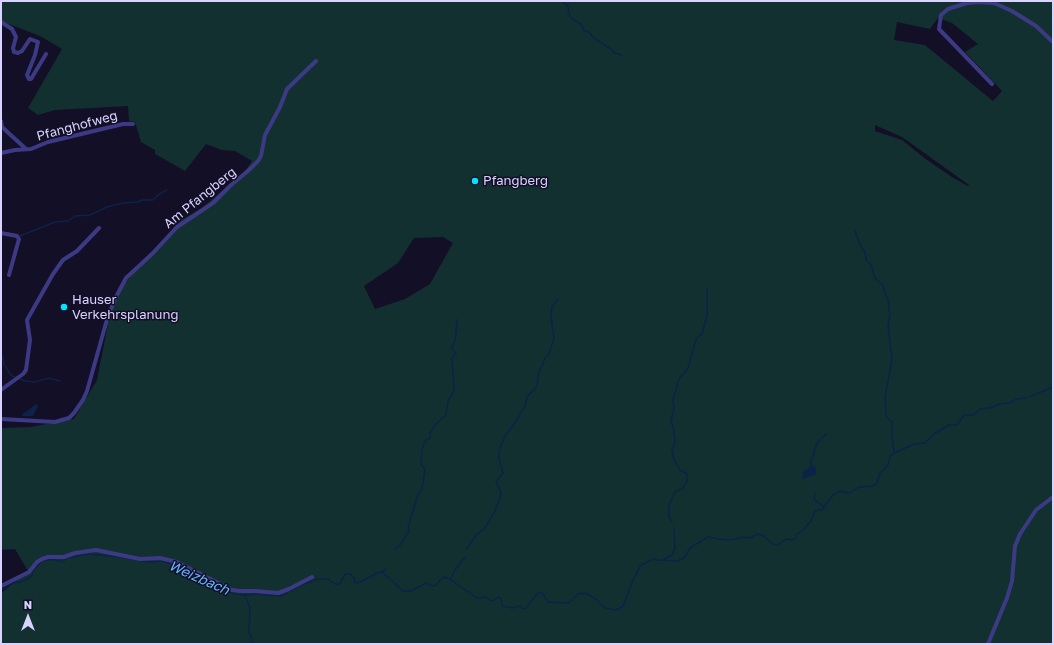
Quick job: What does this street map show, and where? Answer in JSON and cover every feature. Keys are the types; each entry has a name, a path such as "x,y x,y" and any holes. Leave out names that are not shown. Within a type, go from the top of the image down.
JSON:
{"street":[{"path":"992,84 939,29 941,15 948,9 967,3 994,3 1012,11 1036,26 1053,42"},
{"path":"1,22 12,29 16,37 13,48 14,52 18,53 22,51 30,40 38,42 35,55 27,75 28,79 31,79 46,54"},
{"name":"Am Pfangberg","path":"1,419 55,422 69,418 74,413 87,391 108,316 116,295 126,278 154,253 177,227 213,203 258,160 261,156 265,135 280,107 287,89 316,61"},
{"name":"Pfanghofweg","path":"1,121 2,127 26,149"},
{"name":"Pfanghofweg","path":"1,153 31,148 48,142 123,124 133,124"},
{"path":"1,390 26,370 30,340 27,320 53,274 62,260 77,250 99,228"},
{"path":"1,233 17,236 19,239 9,275"},
{"path":"988,644 1009,593 1012,581 1014,550 1020,534 1036,510 1053,497"},
{"path":"1,586 29,572 37,562 42,559 96,550 140,559 160,558 177,562 232,590 255,590 278,593 289,590 312,577"}],"green space":[{"path":"1,1 1053,1 1053,644 1,644 1,593 28,571 15,549 1,550 1,428 30,427 74,419 97,380 113,298 141,263 181,220 202,208 245,171 252,161 235,151 222,150 206,144 185,171 155,154 155,150 141,142 135,122 129,121 128,106 55,110 38,115 28,108 62,49 40,36 1,21","holes":["938,18 952,23 978,44 965,52 1002,91 993,101 925,45 894,40 897,22 930,29","875,125 902,137 969,185 983,173 968,186 927,160 902,140 875,131","443,237 453,243 430,284 405,299 375,309 364,286 398,263 414,238"]}],"water":[{"path":"36,404 38,406 33,416 23,416 22,414"},
{"path":"811,466 816,468 816,474 802,479 803,472"}],"waterway":[{"path":"563,1 568,7 570,17 582,25 583,30 589,32 594,38 611,49 614,53 622,55"},
{"path":"20,236 55,222 68,221 75,216 90,215 107,207 142,200 153,200 167,190"},
{"path":"855,231 861,247 865,252 866,260 871,265 875,278 883,285 889,303 889,312"},
{"path":"672,522 669,516 671,500 675,492 683,488 687,481 687,474 680,470 674,459 672,450 675,442 671,421 674,408 673,400 679,379 688,368 697,338 702,334 707,316 707,288"},
{"path":"467,549 476,535 484,529 493,515 500,498 501,492 496,482 503,473 499,459 499,451 505,436 525,406 527,397 537,386 538,375 545,358 549,354 554,338 551,317 552,307 558,299"},
{"path":"890,314 888,326 892,360 885,397 886,416 892,422 894,452"},
{"path":"395,549 401,544 409,531 408,528 415,504 419,492 422,489 425,469 421,464 422,449 425,441 430,438 430,433 436,424 446,415 448,401 454,391 452,358 456,353 452,347 455,341 457,320"},
{"path":"1,355 8,371 15,377"},
{"path":"20,379 35,382 49,378 60,381"},
{"name":"Weizbach","path":"1029,397 1053,387"},
{"name":"Weizbach","path":"1,590 12,583 20,582 31,577 35,569 42,561 53,559 62,562 67,558 89,554 121,557 148,562 161,561 176,565 234,594 281,596 301,585 318,579 328,579 335,584 340,584 345,574 350,574 354,578 355,583 361,582 377,573 382,572 403,591 411,591 426,583 432,586 436,585 443,577 448,578 477,598 485,597 492,601 499,597 501,599 502,606 512,608 520,606 522,609 526,608 538,593 542,593 548,602 569,603 578,594 586,593 597,600 605,608 616,610 623,606 641,565 653,559 678,561 684,558 690,548 708,537 726,540 742,537 750,538 757,534 764,536 772,544 778,545 786,539 795,539 797,534 811,521 815,511 822,510 833,495 840,491 850,493 859,487 873,486 877,483 880,473 888,465 890,456 894,453 914,444 925,443 934,434 949,425 957,425 964,415 973,415 980,409 990,408 1000,404 1009,403 1017,399 1026,398"},
{"path":"811,467 811,459 815,448 818,442 826,434"},
{"path":"815,494 814,499 824,507"},
{"path":"663,560 672,555 675,548 674,528"},
{"path":"450,580 455,570 465,557"},
{"name":"Weizbach","path":"382,572 386,569"},
{"path":"245,595 250,608 249,633 252,644"}],"place":[{"name":"Pfangberg","path":"475,181"},
{"name":"Hauser Verkehrsplanung","path":"64,307"}]}
